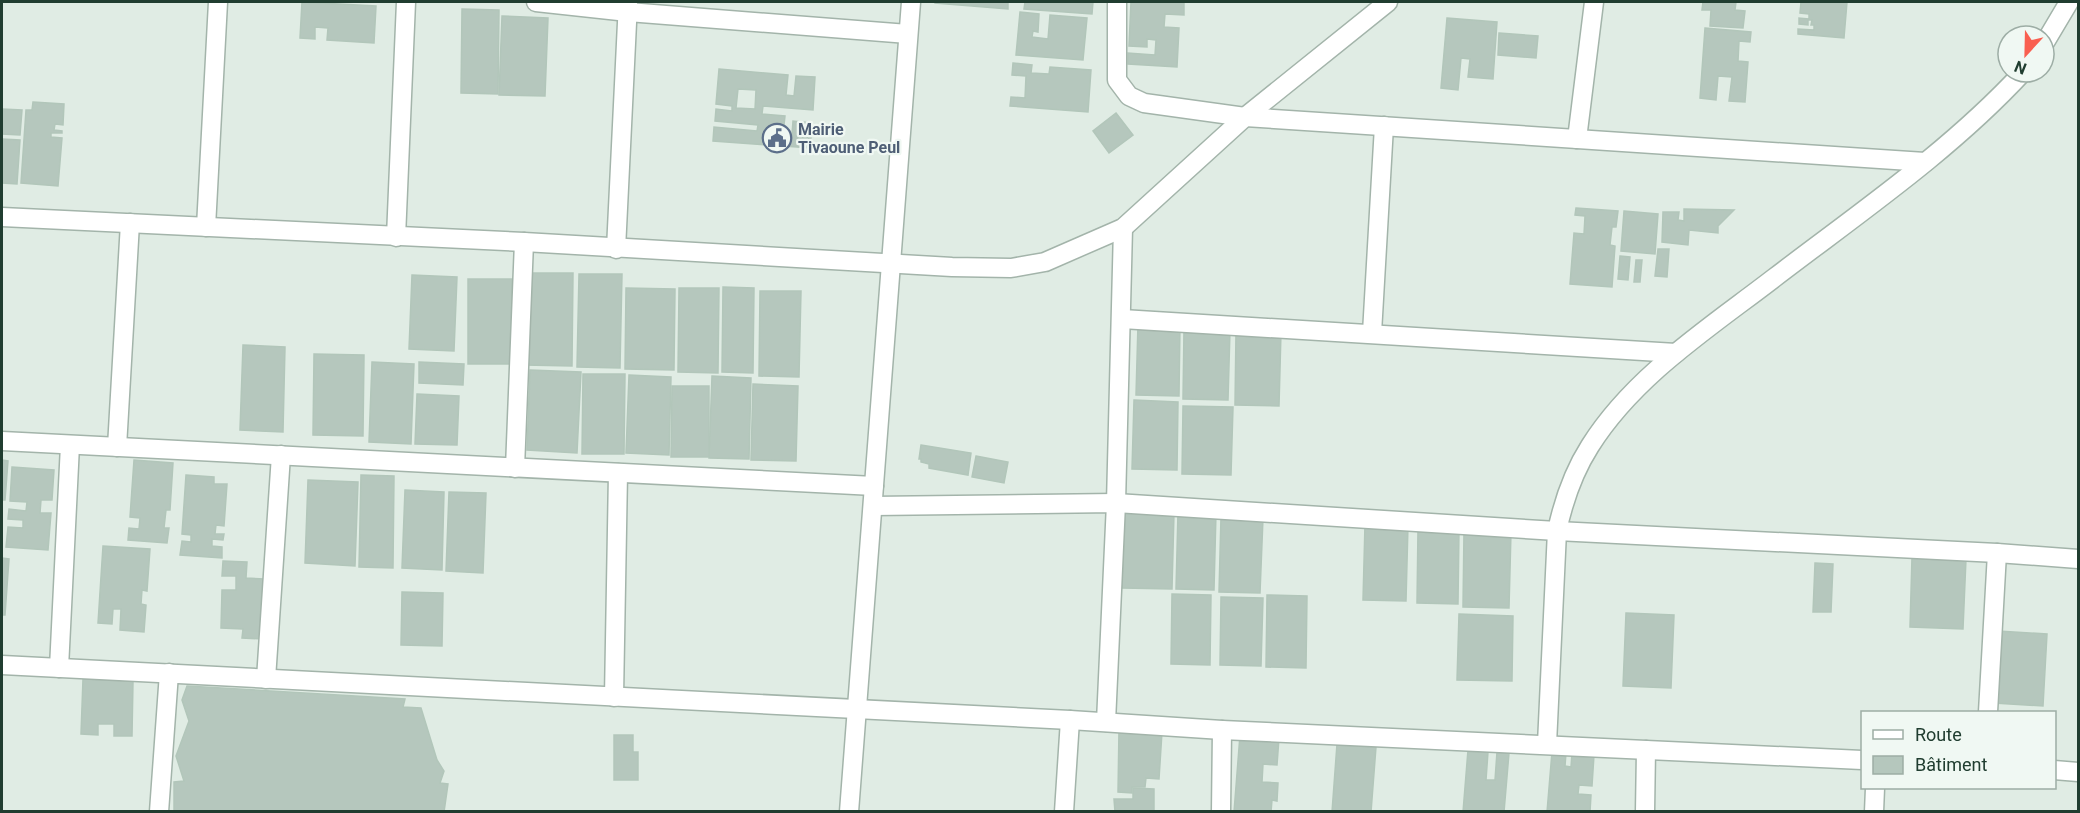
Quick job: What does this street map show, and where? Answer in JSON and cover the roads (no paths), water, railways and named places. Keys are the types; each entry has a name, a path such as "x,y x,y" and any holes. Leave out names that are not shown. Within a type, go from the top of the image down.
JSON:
{"street":[{"path":"206,227 218,2"},
{"path":"396,237 406,2"},
{"path":"536,2 628,7 908,34"},
{"path":"849,812 911,2"},
{"path":"1117,2 1117,80 1129,96 1144,103 1245,117 1925,162"},
{"path":"2,217 952,267 1011,268 1045,262 1123,228 1245,117 1388,2"},
{"path":"1577,139 1594,2"},
{"path":"2056,24 2069,2"},
{"path":"616,249 628,7"},
{"path":"1547,744 1557,531 1563,503 1589,447 1627,398 1676,353 1925,162 1997,101 2012,84"},
{"path":"1372,333 1383,126"},
{"path":"117,447 130,223"},
{"path":"1106,722 1116,503 1123,228"},
{"path":"515,468 524,243"},
{"path":"1122,319 1676,353"},
{"path":"2,441 874,486"},
{"path":"59,668 70,444"},
{"path":"266,679 281,455"},
{"path":"614,696 618,473"},
{"path":"873,506 1116,503 1557,531 2079,559"},
{"path":"1988,711 1997,553"},
{"path":"2,665 1070,720 1222,730 1861,760"},
{"path":"159,812 169,673"},
{"path":"1064,812 1070,720"},
{"path":"1221,812 1222,730"},
{"path":"1645,812 1646,750"},
{"path":"2056,770 2079,772"},
{"path":"1874,812 1875,789"}],"place":[{"name":"Mairie Tivaoune Peul","path":"777,138"}]}
